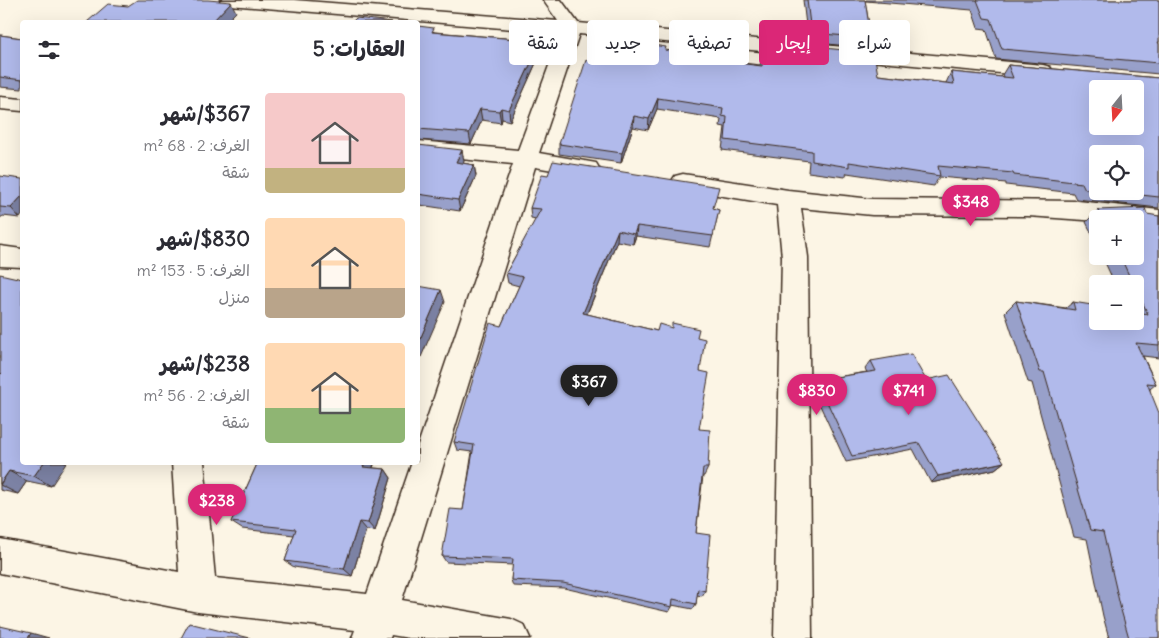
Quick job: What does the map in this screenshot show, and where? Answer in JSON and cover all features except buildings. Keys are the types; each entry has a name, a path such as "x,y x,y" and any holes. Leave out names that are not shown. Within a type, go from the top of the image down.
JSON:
{"street":[{"path":"229,0 324,16 361,12 509,23"},
{"path":"361,12 393,0"},
{"path":"552,0 566,20"},
{"path":"577,28 1061,73"},
{"path":"374,626 526,158 559,65"},
{"path":"0,103 20,106"},
{"path":"420,148 526,158 613,172"},
{"path":"662,179 788,198 872,207 1078,210 1159,219"},
{"path":"788,198 795,257 793,638"},
{"path":"0,256 20,258"},
{"path":"188,465 198,594"},
{"path":"0,556 374,626 511,638"}]}
